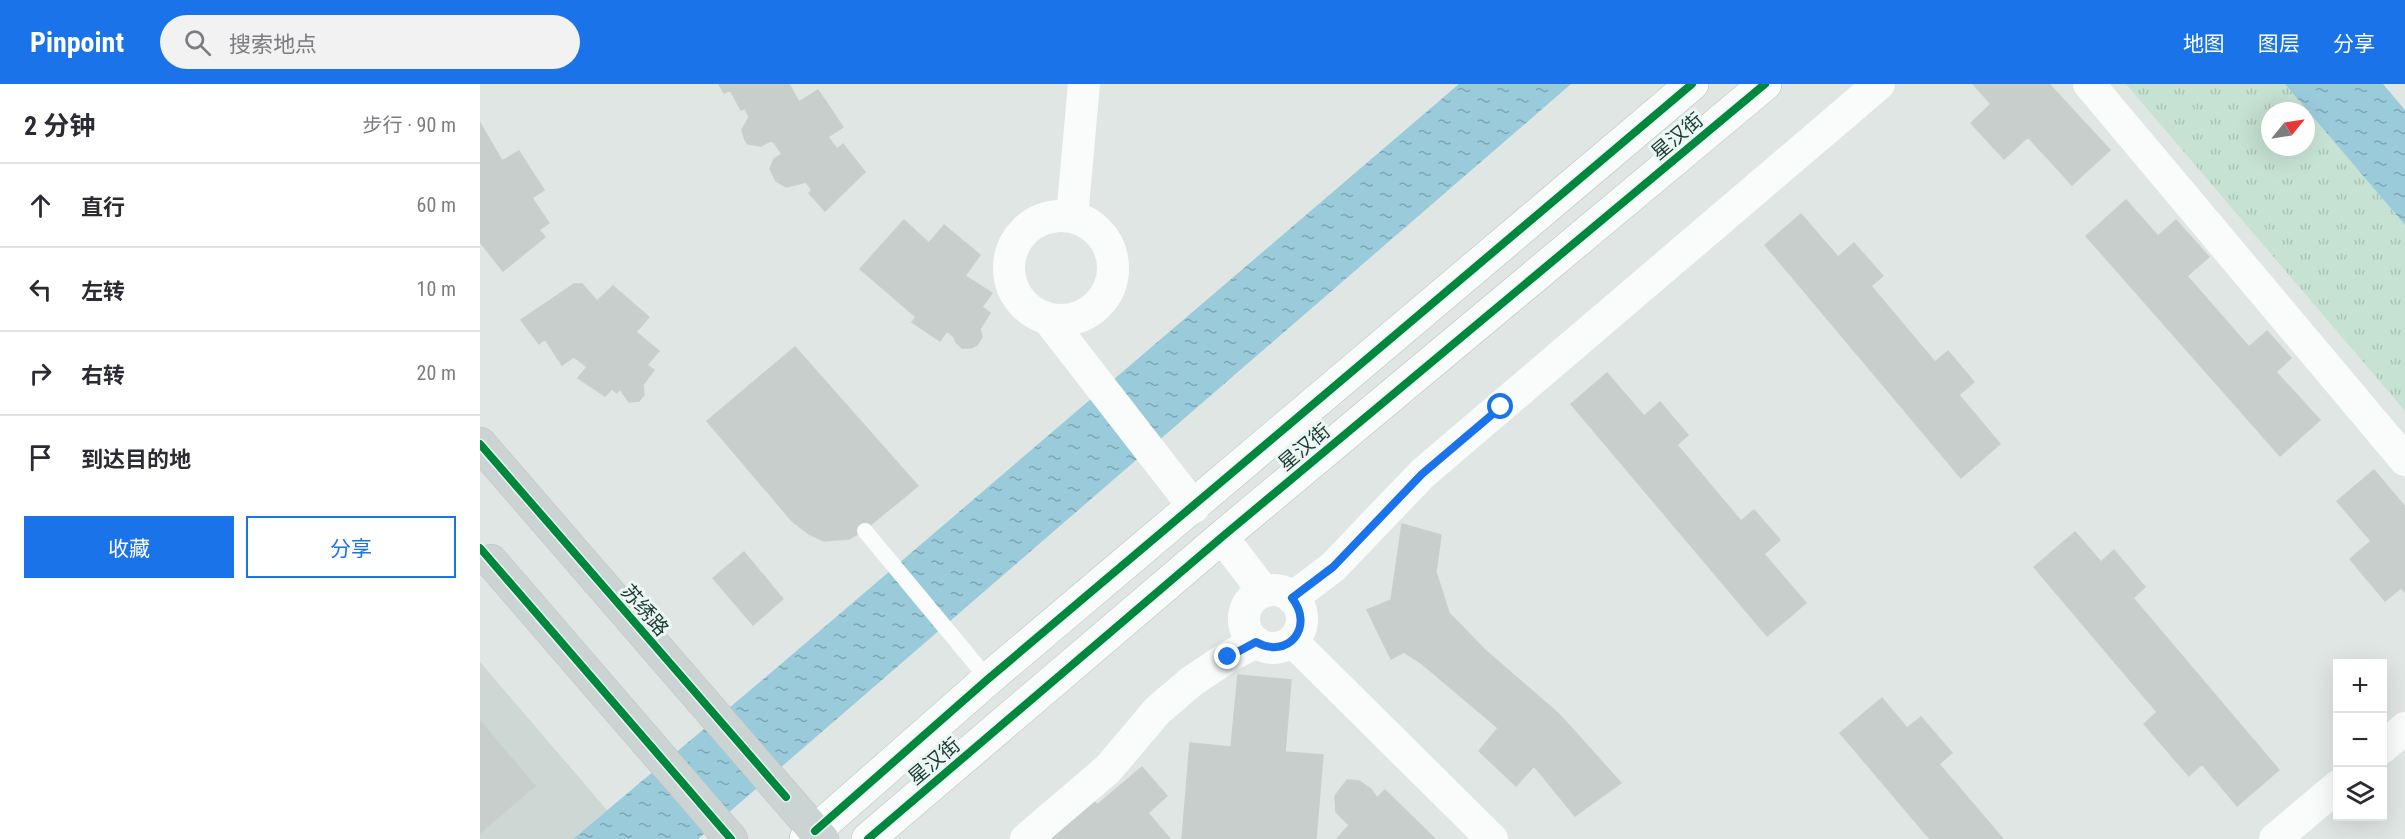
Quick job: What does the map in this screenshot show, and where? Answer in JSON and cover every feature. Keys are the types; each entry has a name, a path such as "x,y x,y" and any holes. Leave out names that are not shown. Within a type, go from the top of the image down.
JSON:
{"main road":[{"name":"星汉街","path":"814,836 988,679 1692,84"},
{"name":"星汉街","path":"868,839 1222,537 1765,84"},
{"name":"苏绣路","path":"480,444 786,797 814,836"},
{"path":"485,555 731,839"}],"street":[{"path":"1072,217 1084,84"},
{"path":"1222,537 1278,595 1302,615 1299,633 1284,646 1264,647 1249,636 1246,627 1246,610 1256,595 1278,595 1333,567 1422,474 1879,84"},
{"path":"2089,84 2405,460"},
{"path":"1052,217 1072,217 1094,227 1108,246 1114,269 1108,292 1094,310 1072,320 1048,319 1030,311 1016,296 1009,277 1010,256 1018,238 1033,224 1052,217"},
{"path":"1048,319 1194,507"},
{"path":"1293,640 1492,839"},
{"path":"1026,839 1108,769 1157,711 1192,681 1256,642"},
{"path":"2387,744 2405,729"},
{"path":"2275,839 2333,789"}],"lane":[{"path":"865,531 988,679"}],"shaded area":[{"path":"480,662 607,810 573,839 480,839"}],"green space":[{"path":"2126,84 2285,84 2300,102 2261,102 2261,156 2315,156 2315,119 2405,225 2405,411"}],"water":[{"path":"1459,84 1571,84 698,839 573,839 780,665"},
{"path":"2285,84 2383,84 2405,110 2405,225 2315,119 2315,102 2300,102"}],"building":[{"path":"719,84 789,84 799,102 818,90 843,127 828,137 837,149 843,144 865,172 825,211 809,193 812,190 806,182 786,187 776,181 770,169 774,159 782,154 772,140 761,146 748,144 742,130 749,117 745,108 741,110 730,90 724,93"},
{"path":"1973,84 2049,84 2110,150 2072,185 2028,137 2004,159 1971,123 1991,104"},
{"path":"480,123 502,161 519,151 544,190 532,198 549,223 539,230 545,237 503,271 480,242"},
{"path":"2126,200 2158,236 2176,220 2209,257 2187,276 2249,347 2267,331 2291,358 2276,372 2320,420 2280,456 2086,236"},
{"path":"1801,214 1838,257 1854,243 1883,276 1871,286 1935,362 1948,351 1974,382 1959,395 2000,444 1961,478 1765,245"},
{"path":"904,220 929,243 944,225 980,255 965,276 992,293 982,307 990,313 980,329 982,337 977,345 962,348 947,331 940,341 912,322 916,317 860,269"},
{"path":"574,284 582,284 597,301 613,286 649,317 636,332 659,351 647,365 654,370 643,385 644,395 639,401 629,402 620,389 617,393 612,389 605,396 578,378 587,367 574,357 562,365 545,339 539,344 521,320"},
{"path":"795,347 918,486 863,531 849,539 824,541 809,534 792,521 707,421"},
{"path":"1607,373 1644,416 1660,402 1688,435 1677,445 1741,521 1754,510 1780,540 1764,554 1806,603 1767,636 1571,404"},
{"path":"2374,470 2405,507 2405,592 2401,588 2385,601 2350,559 2371,541 2337,501"},
{"path":"1402,524 1441,535 1436,572 1449,613 1485,650 1559,714 1621,783 1575,816 1534,766 1516,786 1479,751 1498,728 1421,663 1404,652 1391,659 1367,610 1391,600"},
{"path":"2075,532 2101,562 2114,550 2145,587 2133,598 2279,770 2237,806 2202,764 2189,776 2144,724 2157,712 2034,567"},
{"path":"744,552 783,599 753,625 713,578"},
{"path":"1238,675 1291,680 1285,752 1323,755 1316,839 1182,839 1190,743 1231,747"},
{"path":"1882,698 1907,728 1921,717 1952,753 1939,764 2003,839 1930,839 1840,733"},
{"path":"480,721 535,786 480,833"},
{"path":"1142,767 1167,796 1148,813 1170,839 1047,839 1088,794 1097,805"},
{"path":"1347,780 1359,781 1371,789 1377,798 1385,790 1435,839 1337,839 1349,825 1336,812 1335,796"}],"cycle path":[{"path":"815,831 988,679 1692,84"},
{"path":"868,839 1222,537 1765,84"},
{"path":"480,444 786,797"},
{"path":"480,548 731,839"}],"route":[{"path":"1228,657 1256,642 1264,647 1274,648 1284,646 1293,640 1299,633 1302,615 1299,606 1292,598 1333,567 1422,474 1501,407"}]}
